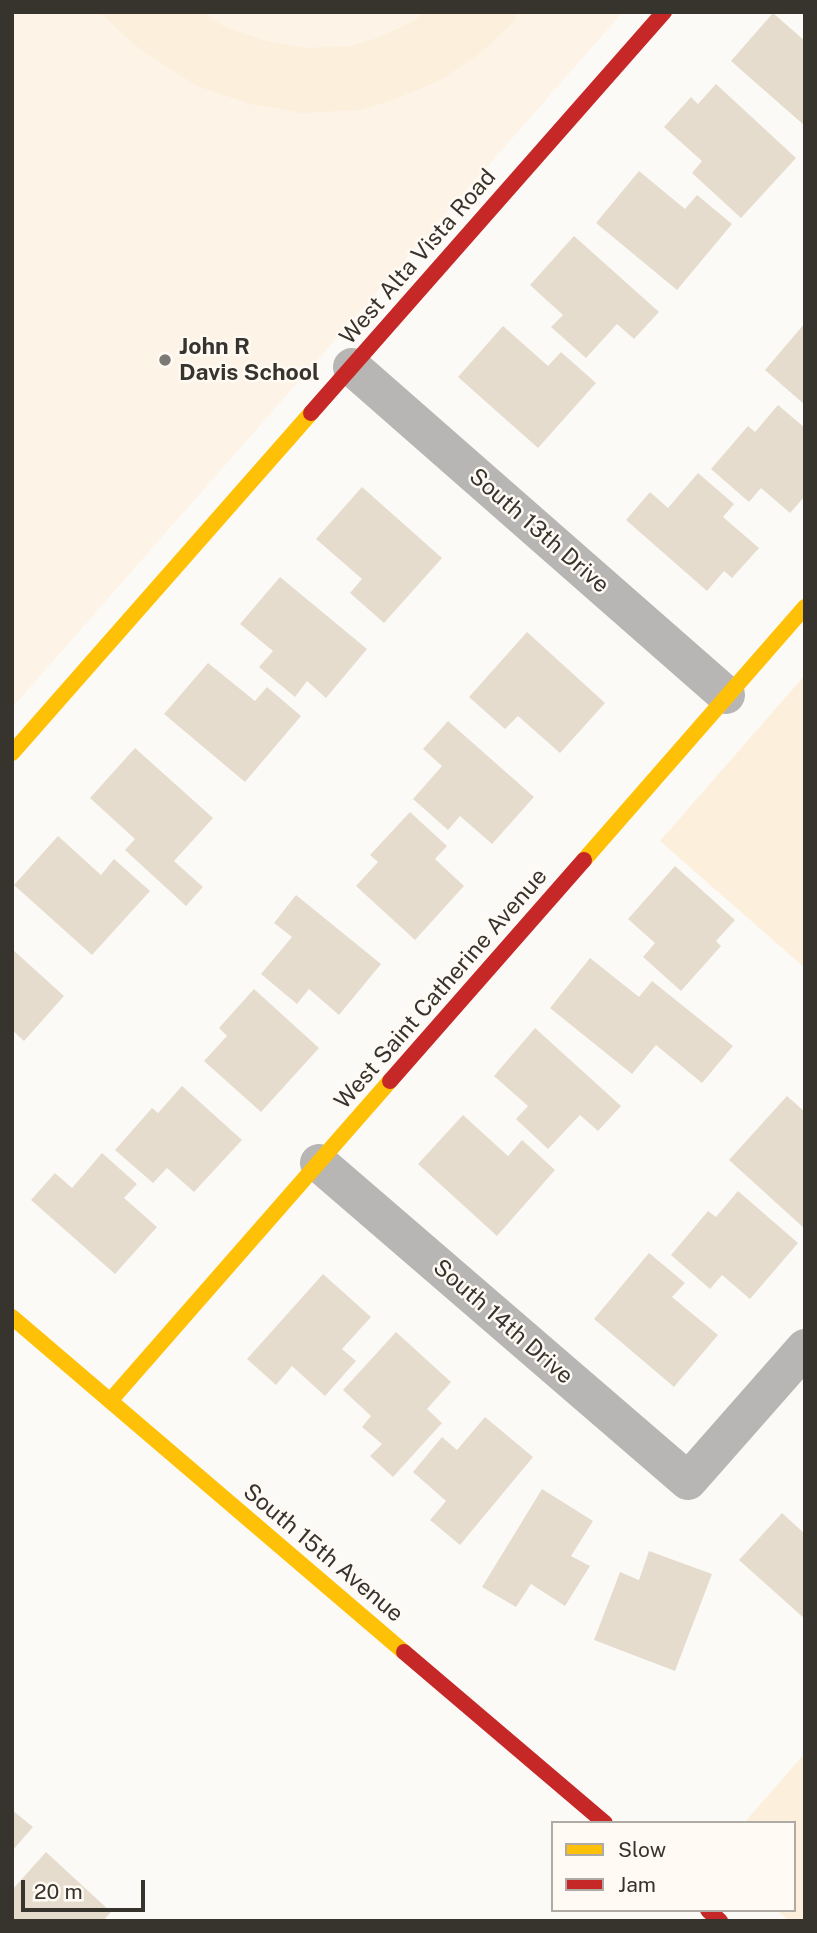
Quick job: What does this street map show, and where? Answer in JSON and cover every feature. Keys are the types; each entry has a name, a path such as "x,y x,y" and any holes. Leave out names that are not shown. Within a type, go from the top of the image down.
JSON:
{"street":[{"name":"West Alta Vista Road","path":"12,753 664,12"},
{"name":"South 13th Drive","path":"352,367 726,695"},
{"name":"West Saint Catherine Avenue","path":"110,1401 805,607"},
{"name":"South 14th Drive","path":"319,1163 688,1480 805,1348"},
{"name":"South 15th Avenue","path":"12,1317 603,1821"}],"shaded area":[{"name":"John R Davis School","path":"12,12 623,12 12,708"},
{"path":"99,12 202,12 225,27 267,41 307,48 350,46 374,39 412,22 425,12 519,12 513,22 479,54 442,79 396,99 360,110 302,113 250,104 197,86 141,50"},
{"path":"805,675 805,968 660,841"},
{"path":"805,1753 805,1921 789,1921 779,1912 796,1912 796,1821 746,1821"}],"building":[{"path":"773,13 805,41 805,126 731,61"},
{"path":"716,84 796,158 741,218 692,173 702,161 664,127 691,97 698,104"},
{"path":"639,171 685,209 697,195 732,224 677,290 596,223"},
{"path":"574,236 659,312 634,339 617,324 586,358 551,327 563,315 530,285"},
{"path":"805,323 805,405 765,370"},
{"path":"503,326 548,366 561,352 596,383 538,448 458,377"},
{"path":"778,405 805,428 805,496 790,513 761,488 749,502 711,469 748,426 755,432"},
{"path":"698,473 734,504 723,517 759,548 732,578 724,571 707,591 626,520 650,492 668,508"},
{"path":"362,487 442,558 384,623 350,593 362,579 316,539"},
{"path":"280,577 367,649 326,698 307,681 295,697 259,667 273,651 240,624"},
{"path":"527,632 605,703 560,753 518,716 505,729 469,697"},
{"path":"208,663 255,701 267,687 301,716 245,782 164,714"},
{"path":"448,721 534,797 492,844 460,816 448,830 413,799 442,766 423,749"},
{"path":"135,748 213,818 174,861 203,887 186,906 125,850 135,839 90,798"},
{"path":"410,812 447,846 435,859 464,886 415,940 356,886 378,862 370,855"},
{"path":"58,836 101,875 114,859 150,891 92,955 14,885"},
{"path":"675,866 735,920 716,941 721,946 681,991 643,957 655,943 628,919"},
{"path":"296,895 381,964 339,1015 309,989 297,1004 261,974 292,937 274,923"},
{"path":"12,949 64,996 24,1041 12,1030"},
{"path":"590,958 639,997 652,981 733,1046 702,1083 656,1045 632,1074 550,1008"},
{"path":"254,989 319,1048 261,1112 204,1061 227,1036 219,1028"},
{"path":"535,1028 621,1106 598,1131 580,1115 548,1149 516,1119 528,1106 494,1076"},
{"path":"182,1086 242,1140 194,1192 167,1168 153,1183 115,1150 152,1108 158,1113"},
{"path":"787,1096 805,1112 805,1229 729,1160"},
{"path":"463,1115 508,1156 522,1140 555,1170 497,1236 418,1164"},
{"path":"102,1153 137,1184 124,1198 157,1227 115,1274 31,1200 55,1173 72,1188"},
{"path":"738,1191 798,1243 750,1299 722,1275 710,1289 671,1255 708,1211 716,1217"},
{"path":"649,1253 685,1283 672,1297 718,1335 674,1387 594,1319"},
{"path":"323,1274 371,1317 342,1349 356,1361 325,1396 292,1366 276,1385 247,1359"},
{"path":"396,1332 451,1382 427,1409 442,1423 393,1477 370,1456 382,1444 362,1427 371,1416 343,1390"},
{"path":"485,1417 533,1457 460,1545 430,1520 446,1501 413,1472 442,1437 457,1450"},
{"path":"542,1489 593,1521 571,1556 590,1566 565,1606 531,1584 516,1607 482,1587"},
{"path":"782,1513 805,1534 805,1619 739,1560"},
{"path":"649,1551 712,1574 675,1671 594,1640 620,1572 639,1580"},
{"path":"12,1810 33,1827 12,1851"},
{"path":"46,1852 111,1912 103,1921 12,1921 12,1890"}],"traffic: slow":[{"path":"12,753 311,413"},
{"path":"584,860 805,607"},
{"path":"110,1401 390,1081"},
{"path":"12,1317 404,1652"}],"traffic: jam":[{"path":"311,413 664,12"},
{"path":"390,1081 584,860"},
{"path":"404,1652 603,1821"},
{"path":"710,1912 720,1921"}],"place":[{"name":"John R Davis School","path":"165,360"}]}
